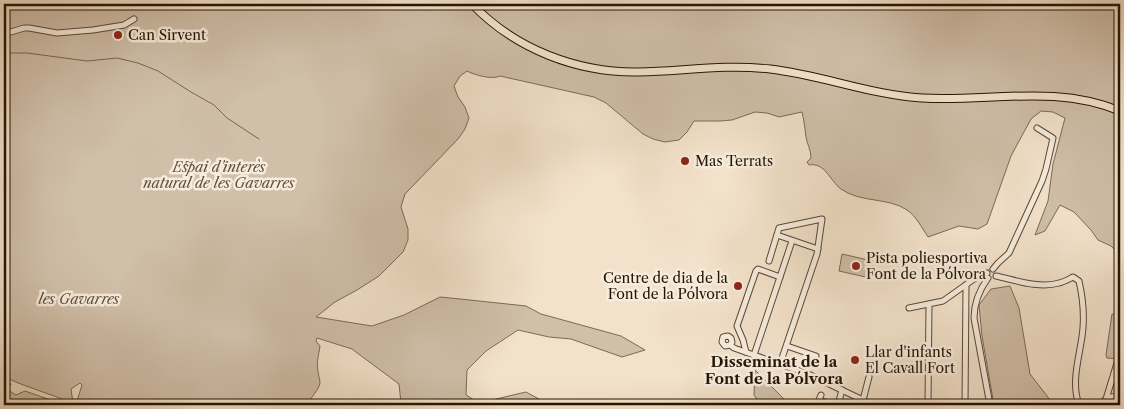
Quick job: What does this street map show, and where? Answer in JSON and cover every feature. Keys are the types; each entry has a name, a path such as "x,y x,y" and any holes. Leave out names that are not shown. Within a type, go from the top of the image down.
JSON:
{"highway":[{"path":"472,4 503,31 530,47 561,60 599,69 637,72 746,67 794,72 911,97 957,99 1030,95 1060,97 1087,101 1120,111"}],"street":[{"path":"4,34 24,28 56,33 93,30 124,25 134,19"},
{"path":"990,405 974,318 975,308 990,270 1009,253 1044,176 1053,138 1037,128"},
{"path":"769,261 780,228 822,219 818,249 780,364"},
{"path":"777,235 818,249"},
{"path":"754,355 792,241"},
{"path":"746,352 743,340 736,326 756,271 758,269 780,277"},
{"path":"993,269 996,271 996,276"},
{"path":"988,275 993,279 996,276 1014,281 1046,285 1057,284 1074,277 1079,281 1083,325 1075,381 1075,394 1079,405"},
{"path":"909,308 943,302 974,279 988,275"},
{"path":"965,405 966,285"},
{"path":"928,405 929,304"},
{"path":"730,345 808,374 863,400 869,405"},
{"path":"786,346 816,356"},
{"path":"1103,402 1118,360"},
{"path":"863,400 869,377"},
{"path":"821,395 819,400 836,405 842,390"},
{"path":"1103,402 1112,396 1119,397 1120,390"},
{"path":"1103,402 1111,405"}],"green space":[{"name":"Espai d'interès natural de les Gavarres","path":"4,4 1120,4 1120,255 1111,246 1098,240 1074,212 1060,205 1045,231 1035,235 1048,201 1053,164 1065,118 1053,112 1041,111 1031,119 1011,156 987,224 978,229 959,226 928,237 916,219 907,210 891,203 849,193 837,186 819,166 809,165 807,162 811,155 802,112 779,117 755,112 732,120 694,121 679,140 665,142 643,134 606,103 594,97 500,76 483,76 467,71 460,76 454,86 469,118 465,129 458,139 405,194 401,207 408,229 408,240 403,252 379,276 335,302 316,317 372,326 404,315 440,297 460,299 526,306 541,314 621,336 645,350 622,357 571,339 549,337 518,330 486,351 467,370 466,395 479,403 526,392 550,405 399,405 401,403 399,384 352,349 317,338 316,341 320,346 317,365 320,383 308,405 83,405 77,401 82,385 80,383 71,389 73,403 4,377"},
{"name":"Pista poliesportiva Font de la Pólvora","path":"842,254 873,261 870,278 839,271"},
{"path":"1010,286 1019,308 1030,374 1054,405 994,405 982,336 979,305 991,289"},
{"path":"1112,314 1120,315 1120,359 1107,358 1106,355"},
{"path":"755,370 784,399 787,405 761,405 754,395"},
{"path":"4,382 11,384 8,390 16,395 25,391 65,405 4,405"}],"waterway":[{"path":"4,53 27,53 87,61 117,58 138,63 158,71 214,105 227,118 259,139"}],"place":[{"name":"Can Sirvent","path":"118,35"},
{"name":"Mas Terrats","path":"685,161"},
{"name":"Pista poliesportiva Font de la Pólvora","path":"856,266"},
{"name":"Centre de dia de la Font de la Pólvora","path":"738,286"},
{"name":"Llar d'infants El Cavall Fort","path":"855,360"}],"district":[{"name":"Disseminat de la Font de la Pólvora","path":"774,370"}],"park label":[{"name":"les Gavarres","path":"79,299"}]}
